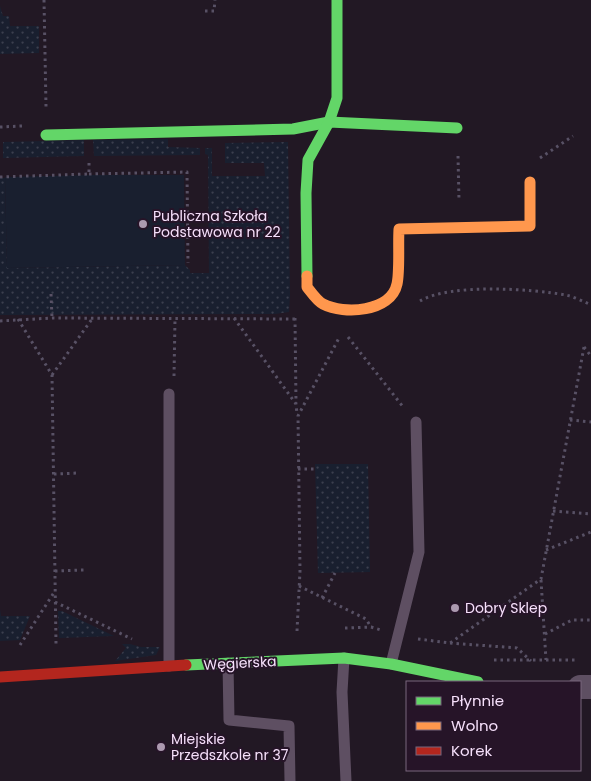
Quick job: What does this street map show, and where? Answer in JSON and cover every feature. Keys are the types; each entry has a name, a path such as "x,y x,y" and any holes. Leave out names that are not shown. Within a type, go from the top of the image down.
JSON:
{"street":[{"path":"337,0 337,98 329,122 308,160 306,193 307,287 322,304 345,310 369,309 388,300 397,285 399,229 530,226 530,182"},
{"path":"46,134 293,129 329,122 457,128"},
{"name":"Węgierska","path":"0,677 169,666 344,658 391,664 473,681"}],"lane":[{"path":"169,394 169,666"},
{"path":"391,664 418,552 416,422"},
{"path":"344,658 342,692 346,781"},
{"path":"228,663 229,720 289,726 290,781"}],"path":[{"path":"44,0 46,134"},
{"path":"205,12 214,11 214,0"},
{"path":"457,128 459,228"},
{"path":"89,160 89,174"},
{"path":"0,177 187,172 188,263"},
{"path":"51,294 52,318"},
{"path":"233,318 296,404"},
{"path":"295,318 300,571 297,631"},
{"path":"18,319 52,375 56,644"},
{"path":"52,375 92,319"},
{"path":"298,416 343,331 416,422"},
{"path":"546,660 541,579 584,347 591,356"},
{"path":"570,420 591,422"},
{"path":"298,469 315,469"},
{"path":"54,474 79,473"},
{"path":"553,511 591,514"},
{"path":"546,550 591,532"},
{"path":"55,571 84,570"},
{"path":"322,598 335,573"},
{"path":"450,643 541,579"},
{"path":"299,586 366,619 371,627"},
{"path":"20,645 55,591"},
{"path":"55,602 135,641"},
{"path":"545,634 572,620 591,620"},
{"path":"344,628 371,627 398,637 517,648 531,661"},
{"path":"290,631 306,630"},
{"path":"450,643 459,650"},
{"path":"486,660 582,660"}],"shaded area":[{"path":"0,6 3,16 9,16 10,26 39,26 39,53 0,54"},
{"path":"168,139 168,147 200,148 200,155 94,156 93,140"},
{"path":"84,140 84,156 3,158 3,142"},
{"path":"288,142 289,312 275,314 0,315 0,178 5,178 7,268 185,265 190,270 190,273 209,273 208,155 205,154 205,148 212,148 212,176 265,176 264,163 225,163 225,143"},
{"path":"184,175 185,265 7,268 5,177"},
{"path":"315,464 368,464 370,572 318,573"},
{"path":"0,609 1,616 30,616 20,640 0,641"},
{"path":"58,611 62,611 114,636 59,638"},
{"path":"122,644 160,647 156,655 115,661 126,648"}],"traffic: fast":[{"path":"307,276 306,193 308,160 329,122 337,98 337,0"},
{"path":"46,135 293,129 329,122 457,128"},
{"path":"186,665 344,658 391,664 473,681"}],"traffic: slow":[{"path":"307,276 307,287 316,299 323,304 354,310 376,306 393,293 397,284 399,229 530,226 530,182"}],"traffic: jam":[{"path":"0,677 186,665"}],"place":[{"name":"Publiczna Szkoła Podstawowa nr 22","path":"143,224"},
{"name":"Dobry Sklep","path":"455,608"},
{"name":"Miejskie Przedszkole nr 37","path":"161,747"}]}
